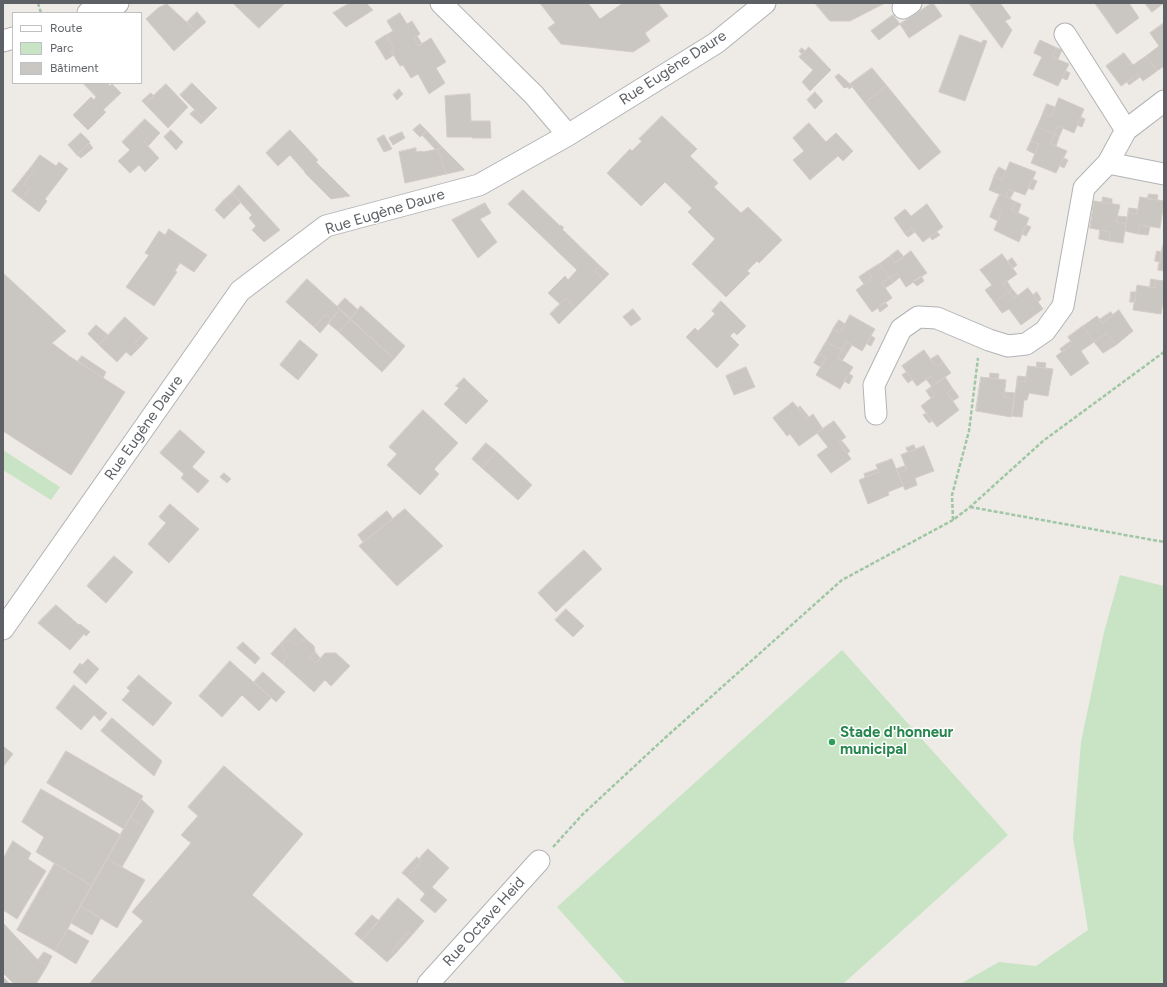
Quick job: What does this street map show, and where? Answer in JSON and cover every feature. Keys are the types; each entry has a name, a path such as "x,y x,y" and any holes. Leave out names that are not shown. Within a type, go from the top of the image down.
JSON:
{"street":[{"path":"90,9 118,3"},
{"path":"441,3 534,96 568,135"},
{"name":"Rue Eugène Daure","path":"3,629 240,292 326,226 479,184 568,135 716,43 765,3"},
{"path":"1065,34 1126,130"},
{"path":"876,414 874,385 901,328 918,317 937,318 1008,346 1026,344 1045,331 1063,306 1084,188 1108,163 1126,130 1164,101"},
{"path":"1108,163 1164,174"},
{"name":"Rue Octave Heid","path":"428,984 539,861"}],"path":[{"path":"953,520 952,495 969,431 982,337"},
{"path":"539,861 583,814 666,737 842,580 953,520 970,507 1043,441 1164,352"},
{"path":"970,507 1164,542"}],"green space":[{"path":"3,450 60,487 51,500 3,470"},
{"path":"1120,575 1164,586 1164,984 960,984 999,962 1036,966 1088,930 1073,838 1081,742 1104,632"},
{"name":"Stade d'honneur municipal","path":"842,650 1008,835 843,984 626,984 557,907"}],"building":[{"path":"233,3 285,3 259,28"},
{"path":"350,3 366,3 373,10 346,27 333,13"},
{"path":"540,3 588,3 600,19 623,3 658,3 668,16 645,33 650,41 633,52 561,44 548,28 555,23"},
{"path":"815,3 885,3 850,21 830,21"},
{"path":"932,3 942,16 909,38 900,24"},
{"path":"969,3 1000,3 1011,18 1005,21 1012,30 1002,48"},
{"path":"1095,3 1129,3 1139,18 1117,34"},
{"path":"1145,3 1164,3 1152,12"},
{"path":"167,4 196,31 174,51 146,19 158,8"},
{"path":"197,12 206,22 196,31 187,22"},
{"path":"400,13 407,24 412,21 420,34 414,38 418,46 431,38 446,62 436,68 445,83 429,94 418,74 411,78 403,65 400,66 391,51 394,49 386,35 393,31 387,21"},
{"path":"893,15 900,24 879,40 871,31"},
{"path":"1164,23 1164,66 1157,71 1146,56 1159,46 1150,33"},
{"path":"386,35 394,49 391,51 394,55 386,60 375,42"},
{"path":"960,35 982,43 983,40 987,41 965,101 939,92"},
{"path":"417,36 422,44 418,46 414,38"},
{"path":"1040,40 1057,48 1052,57 1069,64 1058,86 1033,75 1042,57 1034,53"},
{"path":"809,47 831,70 810,91 802,82 813,70 799,57"},
{"path":"802,48 805,51 802,54 799,51"},
{"path":"1057,48 1062,50 1058,59 1052,57"},
{"path":"1124,53 1133,65 1146,56 1157,71 1143,81 1138,74 1121,86 1106,66"},
{"path":"872,68 887,86 865,103 850,84"},
{"path":"1066,71 1070,73 1067,80 1062,78"},
{"path":"839,74 852,87 849,89 848,87 844,88 835,77"},
{"path":"1138,74 1140,77 1129,85 1127,82"},
{"path":"192,83 217,108 205,120 180,95"},
{"path":"84,84 108,84 110,86 112,84 121,93 103,110 106,112 88,130 73,115 91,97 94,100 96,97"},
{"path":"166,84 188,107 168,128 145,104"},
{"path":"887,86 941,152 919,170 865,103"},
{"path":"399,89 403,94 397,100 393,95"},
{"path":"815,92 823,101 815,109 807,100"},
{"path":"151,93 154,96 145,104 142,101"},
{"path":"470,94 471,121 490,121 491,138 447,137 445,96"},
{"path":"1059,98 1084,109 1074,133 1058,126 1054,134 1037,127 1043,113 1051,117"},
{"path":"1047,104 1055,107 1051,117 1043,113"},
{"path":"195,110 205,120 201,124 190,114"},
{"path":"662,116 697,149 690,156 718,183 714,187 741,213 748,207 782,240 759,263 757,261 747,271 750,273 726,297 692,264 715,239 688,212 692,208 665,182 641,206 607,173 630,149 632,151 642,141 639,139"},
{"path":"1081,117 1085,119 1082,127 1077,125"},
{"path":"145,119 160,133 148,146 144,142 148,138 137,127"},
{"path":"809,123 826,142 836,133 853,151 843,161 838,156 810,180 793,160 804,151 793,138"},
{"path":"420,124 427,131 420,137 413,130"},
{"path":"1058,126 1063,128 1059,137 1054,134"},
{"path":"137,127 148,138 144,142 159,158 145,172 139,165 130,173 118,161 130,150 122,142"},
{"path":"1037,127 1054,134 1051,144 1067,151 1056,173 1031,163 1039,144 1031,141"},
{"path":"171,130 183,142 176,150 164,137"},
{"path":"290,130 318,160 316,162 350,196 331,199 305,173 290,155 278,166 266,153"},
{"path":"427,131 443,148 436,150 422,135"},
{"path":"402,132 405,138 393,145 389,138"},
{"path":"81,133 90,142 77,155 68,145"},
{"path":"1054,134 1059,137 1056,146 1051,144"},
{"path":"384,135 392,149 384,152 377,139"},
{"path":"1031,141 1039,144 1035,154 1027,150"},
{"path":"89,143 93,148 81,158 77,155"},
{"path":"416,148 416,152 438,149 446,174 405,183 399,152"},
{"path":"443,148 464,170 446,174 438,149"},
{"path":"40,155 56,166 59,162 68,169 45,199 47,201 39,212 22,199 30,188 24,184 35,169 32,166"},
{"path":"1063,158 1068,160 1064,168 1060,166"},
{"path":"1010,162 1036,172 1025,195 1009,189 1006,197 989,190 994,176 1002,180"},
{"path":"32,166 35,169 24,184 30,188 22,199 12,191"},
{"path":"999,167 1006,171 1002,180 994,176"},
{"path":"1033,179 1037,181 1033,190 1028,188"},
{"path":"239,185 280,230 264,242 252,230 256,226 249,218 252,215 232,193"},
{"path":"1009,189 1014,191 1010,199 1006,197"},
{"path":"523,190 560,226 561,225 564,228 562,229 600,266 595,271 603,280 575,308 566,298 560,304 548,293 565,276 568,280 577,270 508,204"},
{"path":"232,193 241,202 233,210 224,200"},
{"path":"1000,194 1016,202 1012,210 1029,218 1019,242 994,230 1002,211 994,207"},
{"path":"1149,194 1158,195 1157,200 1147,199"},
{"path":"1103,197 1112,199 1112,204 1102,202"},
{"path":"1140,197 1164,201 1160,228 1140,225 1138,234 1125,231 1128,213 1137,214"},
{"path":"224,200 233,210 224,219 215,210"},
{"path":"1094,201 1120,205 1116,222 1126,223 1123,243 1109,241 1110,232 1090,228"},
{"path":"1016,202 1021,204 1018,213 1012,210"},
{"path":"485,203 491,213 480,219 497,242 478,258 452,220"},
{"path":"927,204 943,227 923,242 912,228 905,234 894,218 905,209 911,216"},
{"path":"994,207 1002,211 998,221 990,217"},
{"path":"1129,208 1137,209 1137,214 1128,213"},
{"path":"1118,216 1127,217 1126,223 1116,222"},
{"path":"1026,225 1031,227 1026,236 1022,234"},
{"path":"1140,225 1150,227 1148,235 1138,234"},
{"path":"912,228 915,232 908,237 905,234"},
{"path":"169,229 207,255 194,272 180,263 175,271 177,272 154,306 126,287 149,255 145,253 159,231 165,235"},
{"path":"1100,230 1110,232 1109,241 1099,239"},
{"path":"937,232 940,235 932,240 930,237"},
{"path":"1164,245 1164,271 1158,270"},
{"path":"898,250 904,257 895,263 890,256"},
{"path":"911,251 927,273 906,287 897,273 890,278 879,264 890,256 895,263"},
{"path":"1157,251 1161,252 1160,262 1155,261"},
{"path":"1002,254 1017,274 1003,284 1009,292 994,302 985,290 992,285 980,270"},
{"path":"1012,258 1017,265 1013,268 1008,261"},
{"path":"879,264 890,278 882,283 892,298 872,312 856,290 872,278 868,271"},
{"path":"600,266 609,274 603,280 595,271"},
{"path":"868,271 872,278 864,284 859,277"},
{"path":"3,273 66,331 52,343 69,356 125,392 71,475 3,431"},
{"path":"897,273 900,277 893,283 890,278"},
{"path":"921,276 924,281 917,286 913,282"},
{"path":"890,278 893,283 885,288 882,283"},
{"path":"307,279 340,309 332,319 326,314 314,327 286,302"},
{"path":"1151,279 1156,280 1155,288 1150,287"},
{"path":"1156,280 1164,281 1164,295 1161,314 1133,310 1137,285 1155,288"},
{"path":"1007,281 1012,289 1009,292 1003,284"},
{"path":"1028,288 1043,309 1021,325 1009,309 1002,313 994,302 1009,292 1014,298"},
{"path":"1012,289 1018,296 1014,298 1009,292"},
{"path":"1037,292 1041,299 1038,302 1033,295"},
{"path":"1131,292 1136,292 1135,302 1130,302"},
{"path":"345,298 358,310 350,319 337,307"},
{"path":"566,298 575,308 559,324 550,314"},
{"path":"721,301 746,326 737,335 734,332 730,336 739,345 717,368 686,337 695,328 698,331 715,314 712,311"},
{"path":"885,302 888,306 880,312 878,308"},
{"path":"361,306 405,346 394,359 350,319"},
{"path":"340,309 351,319 339,332 328,323"},
{"path":"633,309 641,319 631,326 623,317"},
{"path":"1119,310 1133,331 1116,345 1107,333 1094,342 1083,326 1097,316 1102,323"},
{"path":"1111,312 1113,315 1102,323 1099,320"},
{"path":"326,314 332,319 320,333 314,327"},
{"path":"850,315 875,329 862,351 847,342 842,350 826,342 833,329 840,333"},
{"path":"125,317 143,334 135,343 140,347 131,356 126,352 117,362 99,345"},
{"path":"351,319 394,359 382,372 339,332"},
{"path":"839,320 845,324 840,333 833,329"},
{"path":"96,325 108,335 99,345 88,334"},
{"path":"1083,326 1094,342 1081,351 1089,363 1071,376 1056,356 1073,344 1068,337"},
{"path":"1107,333 1116,345 1103,353 1094,342"},
{"path":"143,334 148,338 140,347 135,343"},
{"path":"871,336 875,338 871,346 867,344"},
{"path":"300,340 318,355 298,380 280,365"},
{"path":"1071,341 1073,344 1062,352 1060,349"},
{"path":"826,342 842,350 838,358 853,367 840,389 816,375 826,358 819,354"},
{"path":"847,342 852,345 847,353 842,350"},
{"path":"842,350 847,353 842,361 838,358"},
{"path":"924,350 936,367 943,362 951,373 936,383 931,376 917,386 902,366"},
{"path":"819,354 826,358 821,367 814,363"},
{"path":"938,355 943,362 936,367 931,359"},
{"path":"82,356 106,372 103,378 78,361"},
{"path":"1037,362 1046,363 1045,368 1037,367"},
{"path":"1028,366 1053,369 1048,396 1029,393 1027,400 1024,400 1022,417 1012,416 1017,381 1025,382"},
{"path":"746,367 755,387 734,395 726,376"},
{"path":"907,372 912,380 908,383 902,375"},
{"path":"990,373 999,374 998,379 990,378"},
{"path":"849,374 853,376 849,384 844,381"},
{"path":"931,376 936,383 932,387 926,379"},
{"path":"1018,376 1026,377 1025,382 1017,381"},
{"path":"945,377 953,389 947,393 959,410 937,427 921,406 935,395 930,388"},
{"path":"981,377 1006,380 1004,397 1014,399 1011,417 976,411"},
{"path":"464,378 488,401 466,424 444,404 459,388 456,386"},
{"path":"930,388 935,395 931,398 926,391"},
{"path":"953,389 959,397 953,401 947,393"},
{"path":"1005,392 1015,393 1014,399 1004,397"},
{"path":"793,402 807,419 813,414 823,429 799,446 790,434 787,436 773,418"},
{"path":"800,406 809,417 807,419 798,408"},
{"path":"423,410 458,443 434,469 439,474 420,495 387,465 397,454 389,447"},
{"path":"927,413 932,421 929,423 923,415"},
{"path":"834,421 846,437 839,442 851,459 831,473 817,455 828,447 817,433"},
{"path":"180,430 205,452 192,467 209,481 198,493 181,478 184,474 160,453"},
{"path":"841,440 850,451 847,454 839,442"},
{"path":"486,443 497,452 482,468 472,459"},
{"path":"914,445 916,450 908,452 906,448"},
{"path":"924,446 934,471 915,478 917,485 905,490 898,473 907,470 901,455"},
{"path":"497,452 532,485 518,500 482,468"},
{"path":"892,459 903,486 888,492 889,495 868,504 859,480 879,472 876,465"},
{"path":"905,466 907,470 898,473 896,469"},
{"path":"878,469 879,472 865,477 864,474"},
{"path":"224,473 231,479 227,483 220,477"},
{"path":"170,504 199,529 169,563 148,544 166,523 159,517"},
{"path":"405,509 443,546 397,586 359,546"},
{"path":"387,511 393,519 363,542 358,535"},
{"path":"584,550 602,569 556,612 538,593"},
{"path":"114,556 133,572 106,603 87,586"},
{"path":"56,605 79,625 80,624 90,632 86,636 84,634 70,650 38,623"},
{"path":"566,609 584,626 573,637 555,620"},
{"path":"295,628 307,640 301,640 297,645 293,641 282,642"},
{"path":"301,640 307,640 314,646 315,652 310,657 316,663 325,653 336,653 350,666 331,686 325,680 314,692 284,665 284,660 288,656 283,651 282,642 293,641 297,645"},
{"path":"243,642 260,658 255,664 237,648"},
{"path":"282,642 283,651 288,656 284,660 284,665 271,654"},
{"path":"315,652 320,658 316,663 310,657"},
{"path":"88,659 99,669 86,684 73,672 80,663 82,665"},
{"path":"230,661 271,698 259,711 242,695 222,717 199,696"},
{"path":"263,672 285,692 276,702 254,682"},
{"path":"139,675 172,703 153,726 122,700 130,691 127,688"},
{"path":"74,685 107,713 100,721 94,715 81,730 56,708"},
{"path":"112,718 162,761 154,776 101,731"},
{"path":"3,746 13,754 3,767"},
{"path":"66,751 143,796 124,829 47,783"},
{"path":"224,766 303,834 252,895 355,984 89,984 143,921 132,912 191,843 181,835 198,816 188,807"},
{"path":"41,789 121,835 92,886 36,852 44,837 22,822"},
{"path":"141,799 154,811 145,827 130,818"},
{"path":"130,818 145,827 122,867 107,859"},
{"path":"13,841 31,853 28,859 46,871 17,919 3,910 3,859"},
{"path":"428,849 449,868 432,887 447,900 435,913 420,900 425,894 407,877 421,862 419,859"},
{"path":"417,857 421,862 407,877 402,873"},
{"path":"107,859 145,880 117,928 80,906"},
{"path":"55,863 92,886 55,951 17,930"},
{"path":"398,898 424,921 412,935 409,932 392,951 395,954 387,962 362,940"},
{"path":"80,906 101,918 92,935 71,923"},
{"path":"372,915 379,921 362,940 355,934"},
{"path":"3,923 38,960 47,966 36,984 14,984 3,973"},
{"path":"68,929 89,941 76,964 55,951"},
{"path":"409,932 412,935 395,954 392,951"},
{"path":"44,952 52,956 47,966 38,960"},
{"path":"3,977 10,984 3,984"}],"place":[{"name":"Stade d'honneur municipal","path":"832,742"}]}
